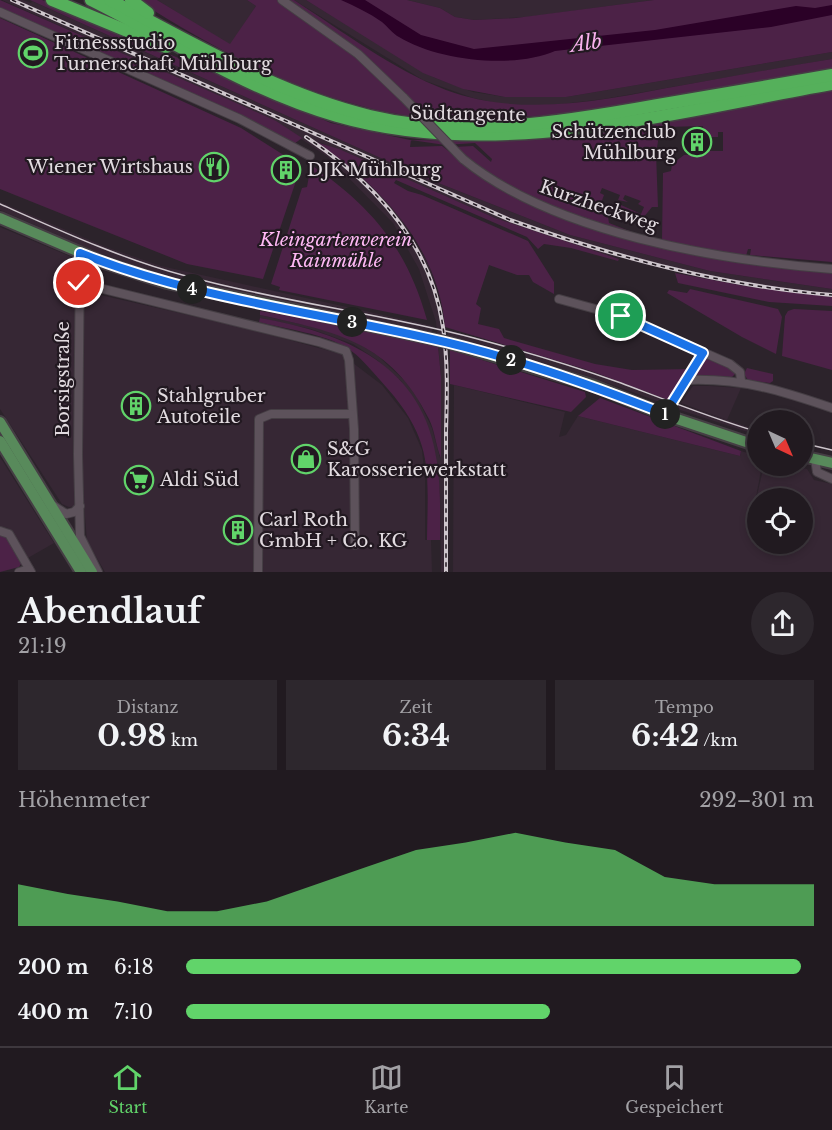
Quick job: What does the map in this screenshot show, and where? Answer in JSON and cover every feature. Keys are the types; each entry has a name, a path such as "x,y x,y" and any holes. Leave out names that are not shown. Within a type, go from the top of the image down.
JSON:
{"highway":[{"path":"52,0 181,54 201,58"},
{"name":"Südtangente","path":"90,0 201,58 266,88 336,115 403,131 462,136 525,134 591,126 832,84"},
{"name":"Südtangente","path":"110,0 264,77 339,107 370,116 430,125 519,125 586,118 832,75"},
{"path":"131,0 181,37"}],"main road":[{"path":"0,218 135,274 186,288 450,343 592,385 665,414 747,442"},
{"path":"0,422 92,572"},
{"path":"0,441 81,572"},
{"path":"814,459 832,463"}],"street":[{"name":"Kurzheckweg","path":"282,0 358,54 463,159 512,190 551,208 613,230 726,257 832,269"},
{"path":"0,12 240,119 310,156"},
{"name":"Borsigstraße","path":"80,253 82,543 98,572"},
{"path":"79,283 344,350 349,360 351,414 354,429 355,545"},
{"path":"559,299 621,316 736,367 744,382"},
{"path":"665,414 703,353"},
{"path":"688,380 744,382 832,408"},
{"path":"258,572 259,419 271,414 351,414"},
{"path":"814,459 817,472 832,479"},
{"path":"51,504 66,514 74,512 80,506"},
{"path":"3,531 30,570 19,572"}],"shaded area":[{"path":"2,0 23,0 31,3 32,1 423,177 570,235 710,271 832,289 832,297 770,290 702,278 588,250 495,218 317,141 380,193 399,215 429,265 439,298 449,361 448,572 441,572 440,493 435,454 422,415 401,381 377,360 353,344 311,329 260,318 260,315 328,330 348,337 377,355 406,382 417,397 432,428 440,458 441,377 436,322 419,269 393,223 328,157 276,122"},
{"path":"157,0 247,0 256,6 230,45"},
{"path":"294,0 306,0 433,77 473,92 505,97 566,97 832,52 832,59 604,99 545,106 506,105 473,98 423,80"},
{"path":"407,0 654,0 527,17 474,20 455,17 440,8"},
{"path":"0,202 106,247 161,266 433,326 432,333 195,285 155,273 99,253 0,210"},
{"path":"0,227 74,258 74,289 241,327 341,354 382,385 408,418 422,450 425,480 425,540 431,540 432,572 105,572 87,541 84,505 69,507 62,504 0,409"},
{"path":"448,330 591,371 668,400 665,404 591,377 448,336"},
{"path":"454,385 565,412 559,437 566,435 578,416 740,456 741,451 747,453 747,476 760,476 758,488 747,488 747,554 813,554 813,488 759,488 761,476 811,476 814,480 832,484 832,572 453,572"},
{"path":"693,386 741,388 727,420 681,403"},
{"path":"680,404 747,427 747,432 677,409"},
{"path":"0,457 54,543 26,559 8,528 0,527"}],"green space":[{"path":"0,0 276,121 302,138 294,144 224,108 0,8"},
{"path":"30,0 42,0 331,123 411,140 410,147 442,146 475,172 497,185 621,236 718,259 832,272 832,289 710,271 570,235 423,177"},
{"path":"137,0 157,0 230,44 256,6 247,0 277,0 365,63 416,117 341,100 270,74 202,39"},
{"path":"285,0 294,0 368,49 426,81 475,99 505,103 565,104 625,96 832,59 832,69 570,114 466,120 424,118 375,66"},
{"path":"306,0 407,0 440,8 455,17 474,20 516,18 654,0 832,0 832,52 566,97 505,97 463,89 423,73"},
{"path":"0,18 241,128 301,166 263,279 187,264 0,189"},
{"path":"832,90 832,262 750,255 751,249 748,249 746,256 723,254 662,240 663,173 671,171 672,164 684,155 698,155 698,144 707,144 707,151 723,151 723,132 718,132 718,137 704,137 703,126 666,127 660,130 656,153 658,207 652,207 643,218 617,210 621,205 641,214 644,207 638,204 641,201 625,195 623,199 628,202 618,200 620,195 602,188 600,193 604,195 601,203 609,206 607,213 567,198 566,200 608,217 609,223 642,236 542,202 505,184 454,147 473,146 491,162 492,159 475,143 445,145 411,140 489,141 558,136"},
{"path":"316,142 339,149 495,218 619,259 618,261 571,248 544,244 538,249 527,237 396,180 394,183 408,191 528,241 554,282 554,294 533,282 529,275 517,275 489,265 476,304 481,308 478,324 499,329 504,338 595,364 632,370 692,369 668,400 591,371 445,327 440,298 431,270 402,220 362,178"},
{"name":"Kleingartenverein Rainmühle","path":"311,165 352,196 384,231 409,271 427,320 279,290 280,287 271,284 302,188 307,187"},
{"path":"675,273 745,286 832,297 832,306 769,302 678,283"},
{"path":"690,289 778,309 782,317 776,354 667,293 669,290 687,293"},
{"path":"261,308 438,346 441,377 441,458 429,419 414,393 379,357 359,344 337,335 260,315 260,311 296,317"},
{"path":"794,309 832,311 832,370 782,356 785,316 788,311"},
{"path":"260,318 322,333 350,345 376,359 398,378 416,401 429,429 438,472 440,540 427,540 428,492 424,454 419,437 398,401 365,363 347,348 317,335 259,322"},
{"path":"450,350 585,392 586,397 571,412 450,384"},
{"path":"706,358 733,369 736,373 732,377 697,375 696,372"},
{"path":"747,368 773,374 773,381 770,383 748,380 744,374"},
{"path":"600,398 741,451 740,456 578,416"},
{"path":"0,534 6,535 22,562 19,567 0,572"}],"water":[{"name":"Alb","path":"341,0 365,0 421,35 474,49 655,30 796,6 815,8 832,5 832,15 771,27 555,51 538,57 498,61 455,57 415,45 397,36 382,22"}],"tram line":[{"path":"0,204 92,244 162,269 222,285 402,321 492,343 603,377 747,428"},
{"path":"813,446 832,450"}],"railway":[{"path":"12,0 510,220 589,246 669,268 750,285 832,295"},
{"path":"306,137 354,174 396,218 426,269 436,297 445,340 447,392 446,572"}],"place":[{"name":"Fitnessstudio Turnerschaft Mühlburg","path":"33,53"},
{"name":"Schützenclub Mühlburg","path":"697,142"},
{"name":"Wiener Wirtshaus","path":"214,167"},
{"name":"DJK Mühlburg","path":"286,170"},
{"name":"Stahlgruber Autoteile","path":"136,406"},
{"name":"S&G Karosseriewerkstatt","path":"306,459"},
{"name":"Aldi Süd","path":"139,480"},
{"name":"Carl Roth GmbH + Co. KG","path":"238,530"}],"route":[{"path":"79,283 80,253 135,274 206,293 463,346 592,385 665,414 703,353 621,316"}]}
